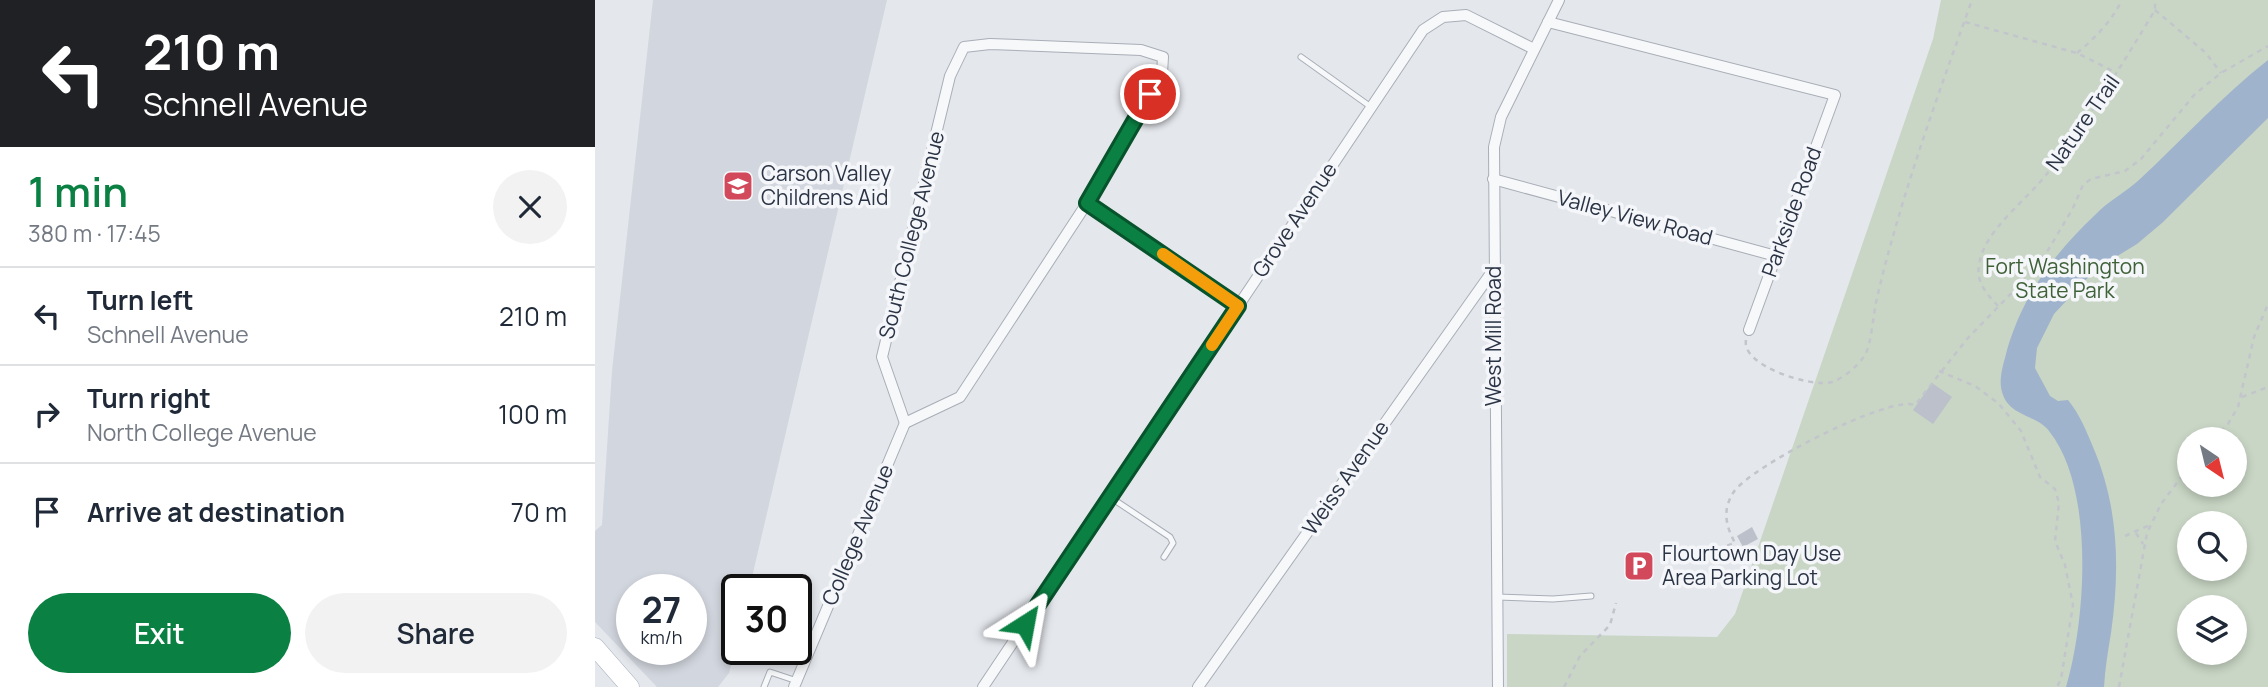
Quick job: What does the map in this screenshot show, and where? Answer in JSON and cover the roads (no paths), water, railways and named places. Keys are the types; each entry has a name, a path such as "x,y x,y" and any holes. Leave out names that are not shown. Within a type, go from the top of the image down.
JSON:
{"main road":[{"path":"597,653 630,687"}],"street":[{"name":"West Mill Road","path":"1497,687 1494,147 1501,117 1559,0"},
{"name":"Grove Avenue","path":"983,687 1423,30 1443,17 1466,15 1534,49"},
{"name":"Parkside Road","path":"1548,22 1835,95 1749,330"},
{"name":"South College Avenue","path":"905,423 882,357 950,76 964,47 990,44 1141,50 1163,57 1162,73 1087,203"},
{"name":"Valley View Road","path":"1493,179 1776,256"},
{"path":"905,423 960,397 1087,203 1238,306"},
{"name":"Weiss Avenue","path":"1198,687 1494,269"},
{"name":"College Avenue","path":"795,684 905,423"}],"lane":[{"path":"1301,57 1371,107"},
{"path":"1110,497 1171,537 1173,542 1164,557"},
{"path":"1495,597 1553,599 1591,596"},
{"path":"764,687 770,672 795,684"}],"water":[{"path":"2268,60 2268,118 2162,223 2137,244 2096,269 2054,314 2037,348 2035,368 2050,396 2058,401 2068,400 2091,441 2108,493 2115,539 2116,586 2104,687 2066,687 2073,659 2082,592 2080,519 2074,486 2064,456 2049,431 2005,400 2001,381 2007,350 2031,294 2066,245 2100,210 2140,179"}],"place":[{"name":"Carson Valley Childrens Aid","path":"738,186"},
{"name":"Flourtown Day Use Area Parking Lot","path":"1639,566"}],"park label":[{"name":"Fort Washington State Park","path":"2065,279"}]}
